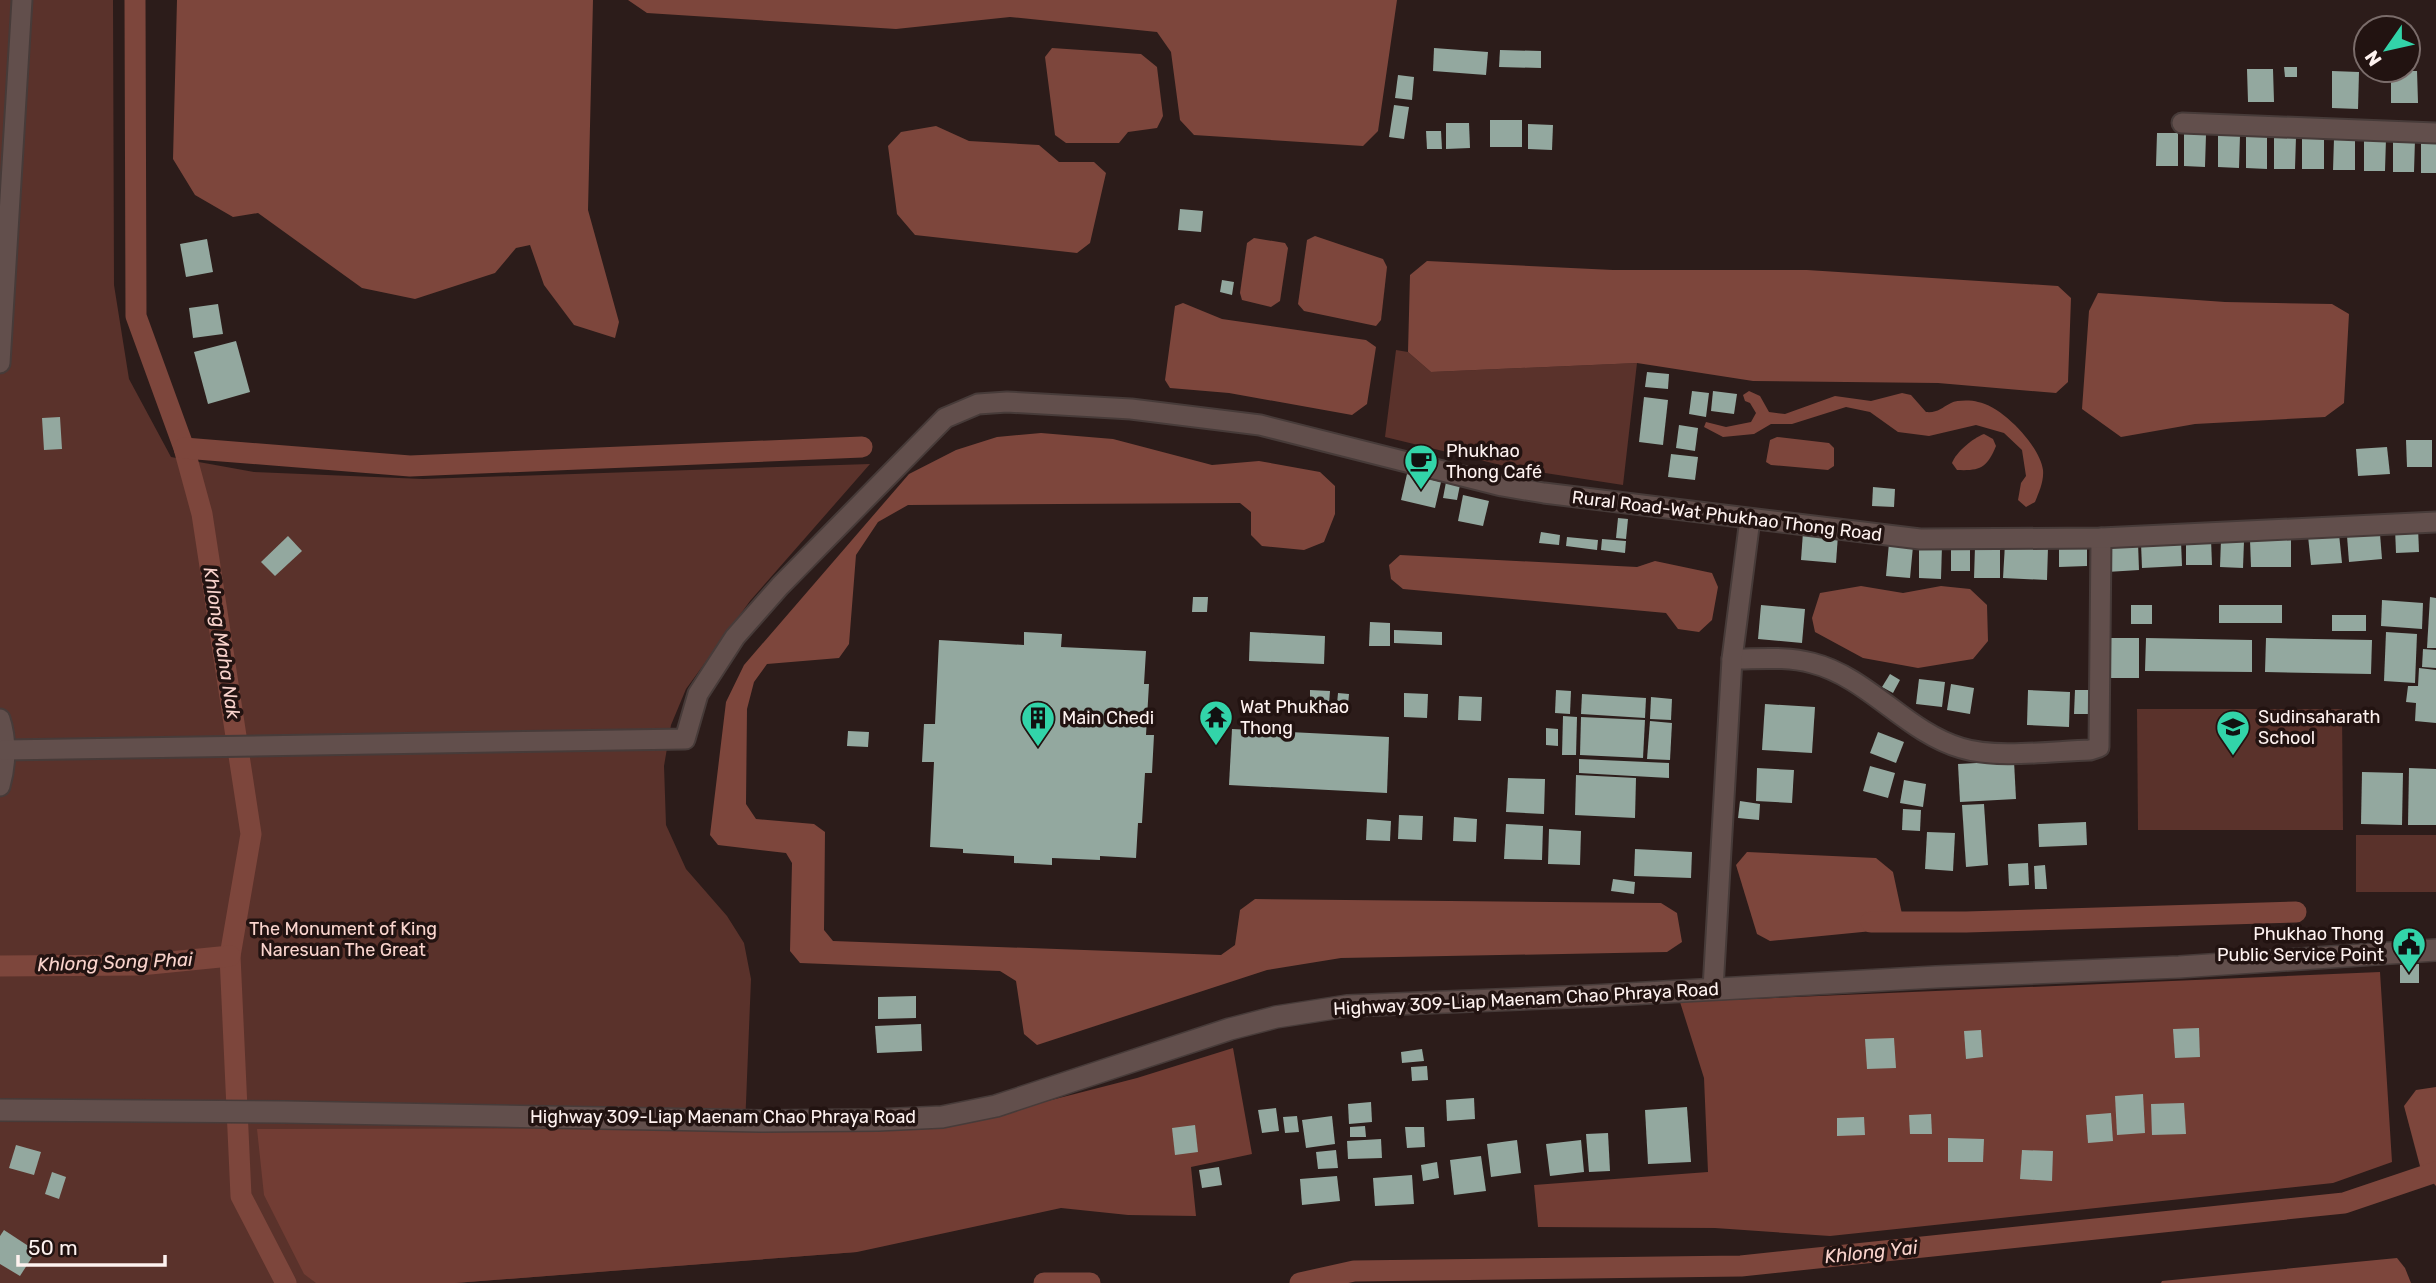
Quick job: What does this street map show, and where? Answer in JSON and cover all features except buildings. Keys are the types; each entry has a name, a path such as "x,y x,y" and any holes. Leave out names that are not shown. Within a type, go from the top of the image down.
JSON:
{"street":[{"path":"0,363 22,0"},
{"path":"2182,124 2436,133"},
{"name":"Rural Road-Wat Phukhao Thong Road","path":"4,750 685,739 698,694 744,626 945,418 978,404 1007,402 1131,409 1261,425 1502,486 1604,502 1920,539 2101,538 2436,522"},
{"path":"1713,989 1732,659 1750,519"},
{"path":"1732,659 1784,658 1814,663 1849,679 1935,737 1963,749 2001,753 2090,750 2099,747 2101,538"},
{"path":"0,719 4,730 4,769 0,786"},
{"name":"Highway 309-Liap Maenam Chao Phraya Road","path":"0,1110 285,1112 761,1121 942,1117 996,1106 1230,1029 1276,1017 1347,1006 2179,967 2436,950"}],"green space":[{"name":"The Monument of King Naresuan The Great","path":"0,0 113,0 114,285 129,379 171,457 254,472 423,479 870,464 750,601 686,689 671,725 664,766 666,825 686,869 727,916 744,943 751,979 745,1127 857,1252 455,1283 0,1283"},
{"path":"1396,350 1408,352 1431,372 1637,363 1623,485 1513,468 1385,437"},
{"path":"2137,709 2342,709 2343,830 2138,830"},
{"path":"2356,835 2436,835 2436,892 2356,892"}],"shaded area":[{"path":"177,0 593,0 588,210 619,322 615,338 574,325 544,285 530,245 516,248 495,273 415,299 362,288 258,213 233,217 195,195 173,159"},
{"path":"628,0 1397,0 1378,131 1363,146 1194,135 1180,120 1171,52 1157,32 1010,17 896,29 647,13"},
{"path":"1052,48 1141,54 1157,67 1163,116 1157,128 1128,132 1119,143 1066,143 1055,135 1045,57"},
{"path":"936,126 969,141 1039,145 1059,162 1094,162 1106,173 1090,243 1077,253 915,235 897,214 888,146 901,132"},
{"path":"1315,236 1383,259 1387,267 1381,320 1376,326 1304,311 1298,304 1307,240"},
{"path":"1254,238 1285,243 1288,248 1280,301 1271,307 1242,300 1240,293 1247,243"},
{"path":"1427,261 1613,270 1807,270 2058,286 2071,298 2068,382 2056,393 1938,383 1753,381 1637,363 1431,372 1408,352 1410,275"},
{"path":"2098,293 2225,302 2332,304 2349,314 2344,403 2325,417 2195,424 2121,437 2082,409 2089,311"},
{"path":"1183,303 1222,319 1366,340 1376,347 1367,404 1352,415 1229,393 1170,388 1165,380 1175,306"},
{"path":"1749,391 1760,396 1769,412 1785,414 1835,396 1871,401 1902,393 1911,395 1926,412 1937,411 1960,401 1975,401 1988,405 2018,428 2035,450 2043,470 2040,490 2035,502 2026,507 2018,500 2021,483 2026,476 2022,450 2004,433 1976,425 1929,436 1898,432 1870,412 1846,407 1792,424 1771,424 1754,434 1723,437 1704,427 1706,422 1726,427 1751,422 1756,413 1743,395"},
{"path":"1041,433 1113,439 1212,465 1259,461 1320,472 1335,486 1335,514 1324,542 1304,550 1262,546 1251,535 1251,512 1240,503 908,505 878,522 856,555 849,644 839,658 767,664 754,682 747,709 746,804 756,819 814,824 825,832 824,930 833,941 1221,955 1235,945 1240,910 1255,899 1661,903 1677,913 1682,942 1667,952 1341,958 1267,970 1037,1045 1024,1034 1016,981 1000,971 800,963 790,951 792,863 786,853 718,845 710,835 726,702 744,665 909,474 956,450 997,437"},
{"path":"1984,434 1993,439 1996,446 1986,464 1977,469 1957,470 1952,463 1957,454"},
{"path":"1777,437 1829,443 1834,448 1834,466 1828,470 1771,465 1766,462 1770,440"},
{"path":"1400,555 1637,567 1655,561 1712,573 1718,587 1712,620 1699,632 1678,629 1666,613 1403,589 1391,579 1389,565"},
{"path":"1861,586 1903,593 1941,586 1970,589 1987,605 1988,641 1973,659 1918,668 1863,658 1815,632 1812,618 1820,593"},
{"path":"1747,852 1876,858 1893,872 1902,914 1893,929 1770,941 1757,934 1736,865"},
{"path":"2380,972 2392,1162 2333,1183 1830,1236 1715,1228 1538,1227 1534,1185 1708,1172 1704,1078 1680,1002"},
{"path":"1233,1048 1252,1154 1191,1167 1196,1216 1128,1215 1061,1208 857,1252 455,1283 316,1283 304,1274 264,1195 257,1129 745,1128 1028,1106 1137,1078"},
{"path":"2436,1087 2436,1186 2421,1170 2404,1106 2416,1090"},
{"path":"2397,1258 2411,1283 2161,1283 2162,1281"}],"waterway":[{"name":"Khlong Maha Nak","path":"135,0 136,316 184,448 202,514 251,834 230,956 241,1196 286,1283"},
{"path":"184,448 410,466 862,447"},
{"path":"1871,922 1966,922 2296,912"},
{"name":"Khlong Song Phai","path":"0,966 140,965 230,956"},
{"name":"Khlong Yai","path":"1300,1283 1354,1271 1741,1266 2344,1203 2436,1172"},
{"name":"Khlong Yai","path":"1044,1283 1090,1283"}],"place":[{"name":"Phukhao Thong Café","path":"1421,491"},
{"name":"Wat Phukhao Thong","path":"1216,747"},
{"name":"Main Chedi","path":"1038,748"},
{"name":"Sudinsaharath School","path":"2233,757"},
{"name":"Phukhao Thong Public Service Point","path":"2409,974"}]}
